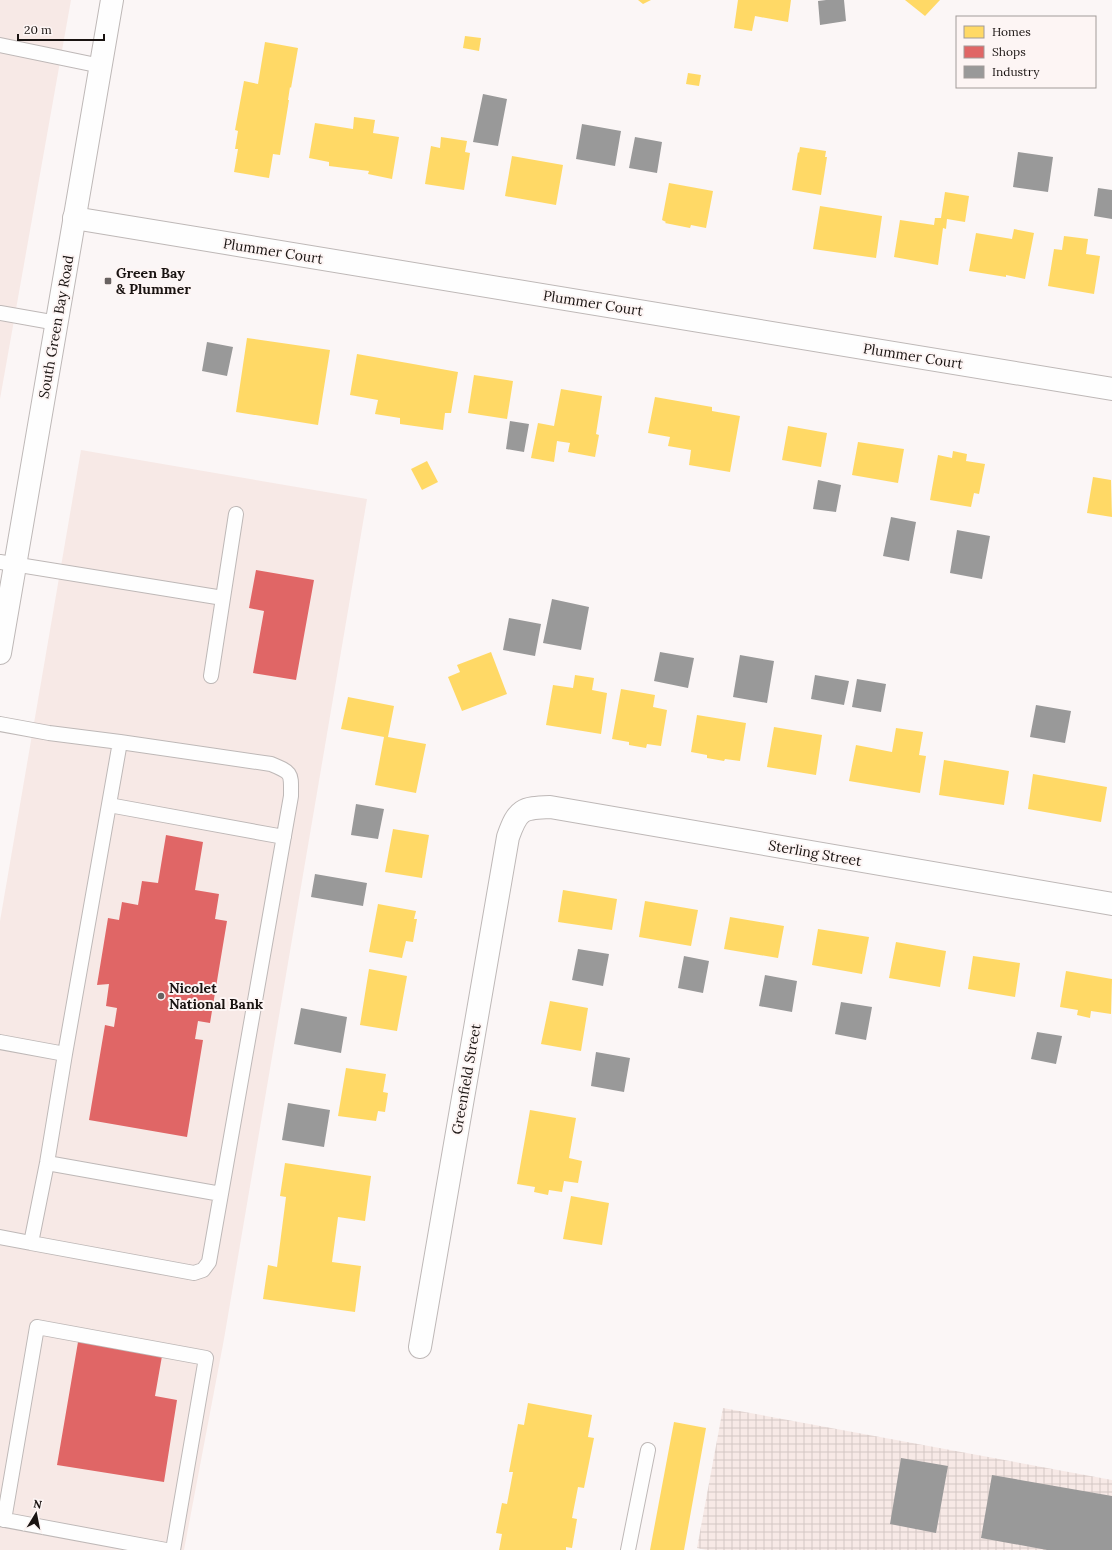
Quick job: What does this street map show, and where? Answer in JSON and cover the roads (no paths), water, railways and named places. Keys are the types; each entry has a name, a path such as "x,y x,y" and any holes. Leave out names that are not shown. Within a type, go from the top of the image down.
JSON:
{"street":[{"name":"South Green Bay Road","path":"0,653 8,564 57,323 112,0"},
{"name":"Plummer Court","path":"74,218 1112,389"},
{"name":"Sterling Street","path":"519,813 532,808 550,807 1112,904"},
{"name":"Greenfield Street","path":"420,1348 508,837 513,822 519,813"}],"lane":[{"path":"0,45 101,66"},
{"path":"0,313 57,323"},
{"path":"211,676 236,514"},
{"path":"8,564 223,598"},
{"path":"0,724 271,764 287,771 291,778 291,796 209,1262 202,1270 194,1273 0,1237"},
{"path":"31,1243 120,742"},
{"path":"109,805 284,837"},
{"path":"0,1042 65,1054"},
{"path":"46,1163 221,1194"},
{"path":"166,1550 2,1519 38,1327 206,1358 173,1550"},
{"path":"628,1550 648,1450"}],"place":[{"name":"Green Bay & Plummer","path":"108,281"},
{"name":"Nicolet National Bank","path":"161,996"}]}
